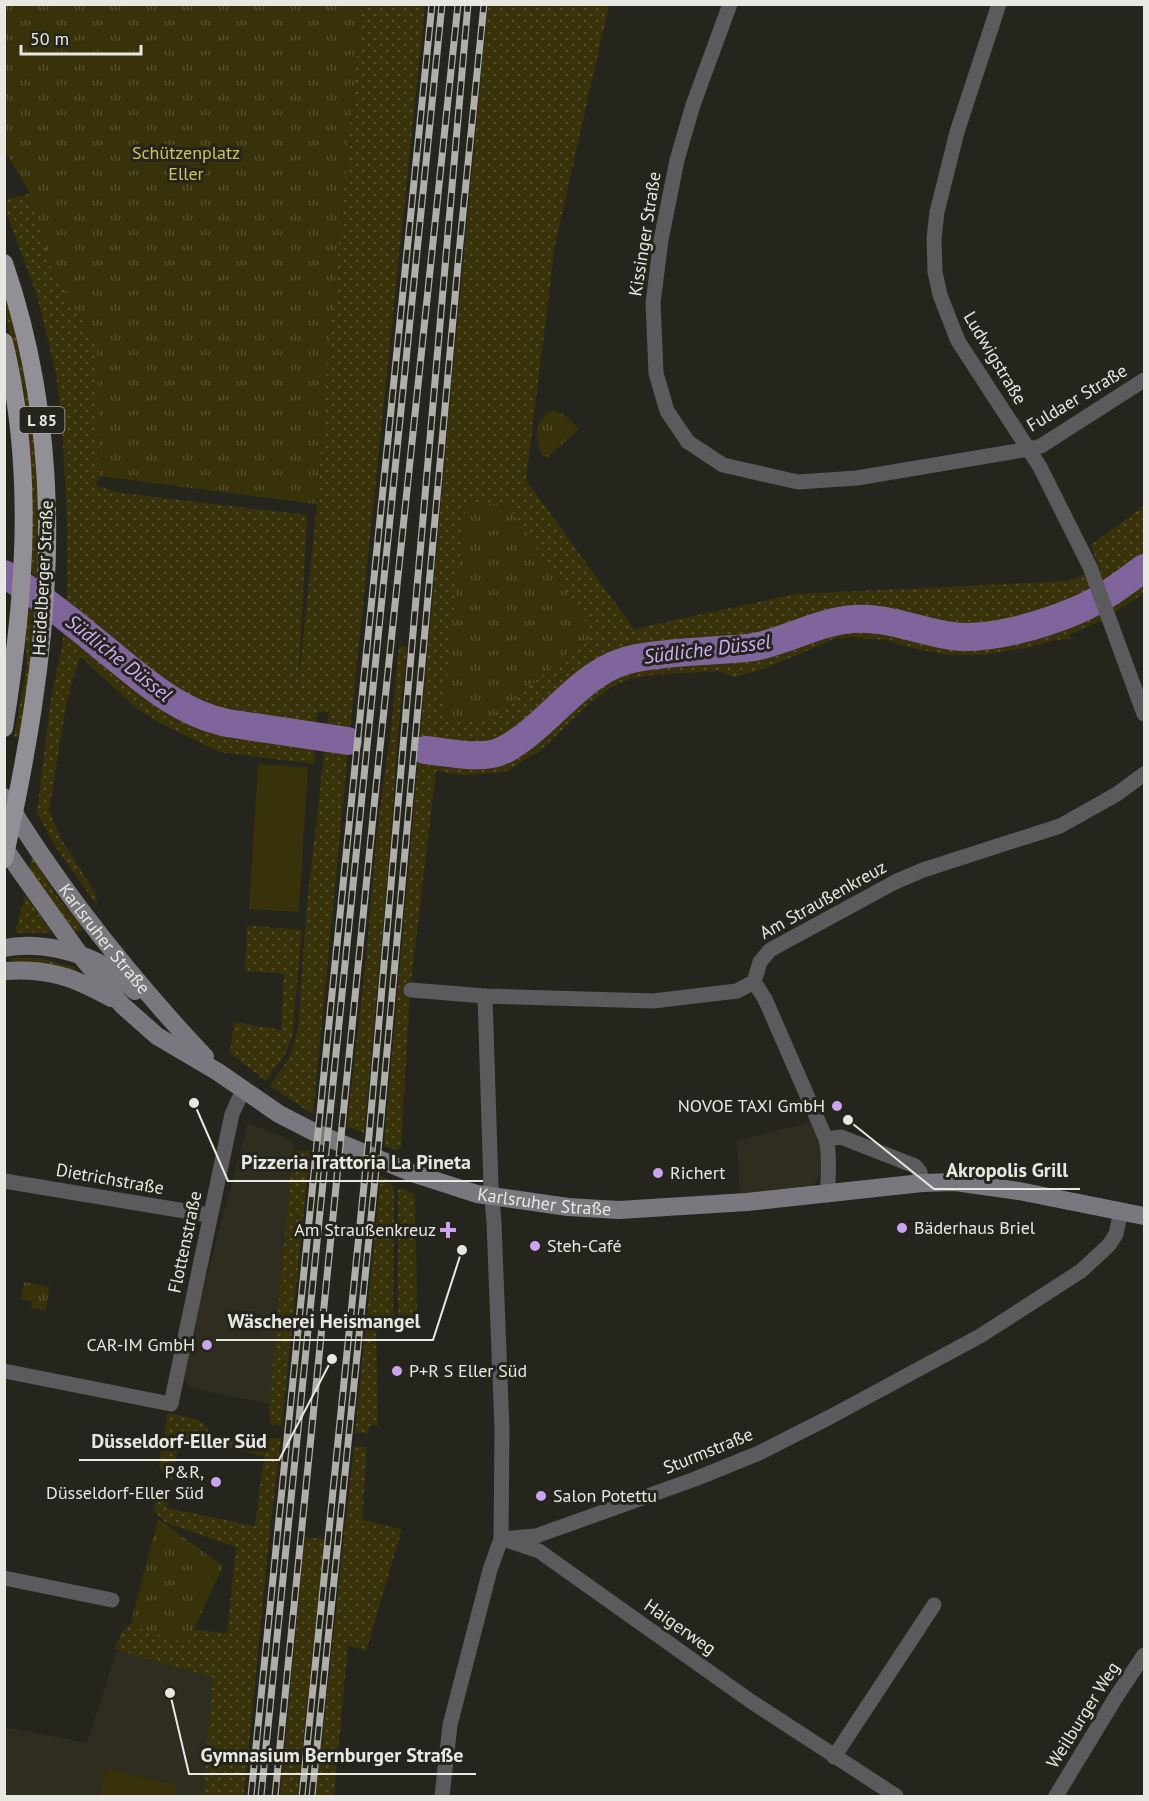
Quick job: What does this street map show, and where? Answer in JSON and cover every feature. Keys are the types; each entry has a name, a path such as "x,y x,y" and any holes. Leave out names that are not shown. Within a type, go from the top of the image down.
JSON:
{"main road":[{"name":"Heidelberger Straße","path":"4,263 19,304 42,414 47,492 47,582 44,625 28,745 5,852"},
{"name":"Heidelberger Straße","path":"4,342 19,410 25,491 24,565 4,728"},
{"name":"Karlsruher Straße","path":"4,797 71,896 171,1021 218,1072"},
{"name":"Karlsruher Straße","path":"5,852 80,955 122,1005 157,1036 218,1072 279,1114 314,1132 412,1173 492,1197 558,1206 619,1210 828,1195 922,1183 972,1184 1144,1216"},
{"path":"4,948 30,946 80,955 110,969 171,1021"},
{"path":"4,971 44,971 62,975 90,986 122,1005"}],"street":[{"name":"Kissinger Straße","path":"730,4 693,105 677,160 661,240 652,303 656,373 667,411 688,442 723,465 798,482 857,478 1029,449"},
{"name":"Ludwigstraße","path":"999,4 957,132 937,212 934,238 935,272 940,295 958,341 1029,449 1058,501 1095,579 1144,714"},
{"name":"Fuldaer Straße","path":"1029,449 1050,441 1144,380"},
{"name":"Am Straußenkreuz","path":"754,982 760,962 770,950 895,882 923,870 1060,826 1117,794 1144,774"},
{"path":"411,990 485,996 653,1001 737,991 754,982 765,999 826,1139 829,1154 828,1195"},
{"path":"442,1797 450,1725 490,1570 501,1539 502,1429 485,996"},
{"name":"Flottenstraße","path":"4,1371 171,1404 209,1215 234,1106 243,1090"},
{"path":"826,1139 841,1137 915,1166 920,1172 922,1183"},
{"name":"Dietrichstraße","path":"4,1181 209,1215"},
{"name":"Sturmstraße","path":"501,1539 536,1536 695,1479 759,1453 830,1417 980,1336 1081,1271 1109,1245 1116,1234 1121,1211"},
{"name":"Haigerweg","path":"501,1539 539,1551 896,1797"},
{"path":"4,1578 112,1600"},
{"path":"834,1756 934,1605"},
{"name":"Weilburger Weg","path":"1056,1797 1144,1655"}],"shaded area":[{"path":"248,1123 294,1141 269,1404 191,1388 180,1375"},
{"path":"807,1123 819,1125 826,1165 814,1185 798,1192 740,1197 737,1141"},
{"path":"122,1635 240,1660 228,1796 5,1796 4,1727 87,1743"}],"green space":[{"name":"Schützenplatz Eller","path":"4,5 362,5 327,364 317,504 99,476 97,345 53,272 30,194 5,150"},
{"path":"362,5 425,5 313,1114 270,1086 290,1057 298,1029 306,913 329,711 317,713 314,764 219,752 160,723 136,708 80,656 67,700 49,810 61,839 95,892 98,907 55,846 37,812 51,697 62,648 67,594 67,518 62,427 56,373 37,295 7,214 6,202 10,198 30,194 53,272 97,345 99,476 96,485 115,492 307,515 298,691"},
{"path":"488,5 609,5 555,245 526,480 634,629 795,594 1068,581 1085,574 1102,620 1069,635 1071,639 1055,640 983,655 951,655 884,640 851,637 835,639 761,670 734,677 718,671 652,675 630,679 610,688 589,704 541,750 505,772 464,775 436,771 410,990 401,1148 396,1150 384,1146 450,401"},
{"path":"4,284 34,418 40,527 37,578 31,570 32,499 25,406 20,374 4,308"},
{"path":"554,410 566,416 579,429 548,457 543,456 540,449 537,430 542,419"},
{"path":"466,501 508,506 595,635 570,651 496,716 474,722 442,722"},
{"path":"1144,506 1144,593 1115,612 1091,545"},
{"path":"31,608 36,615 21,738 14,737 27,663 25,634 27,611"},
{"path":"399,646 407,647 364,1133 347,1126 366,959 377,831 391,729"},
{"path":"258,764 308,767 299,912 249,909"},
{"path":"32,857 56,895 83,928 83,931 73,932 29,870"},
{"path":"25,895 51,931 50,933 15,933"},
{"path":"247,925 302,930 292,1038 284,1056 266,1081 230,1053 234,1022 281,1030 284,974 245,971"},
{"path":"11,958 39,958 75,967 77,970 11,965"},
{"path":"310,1150 282,1426 270,1424 269,1404 293,1151"},
{"path":"381,1176 387,1179 394,1188 393,1316 376,1316 378,1426 369,1426 368,1434 355,1432"},
{"path":"401,1188 415,1194 417,1315 398,1316 398,1190"},
{"path":"24,1282 50,1287 45,1311 31,1308 32,1301 21,1299"},
{"path":"168,1413 201,1422 206,1426 211,1437 205,1443 180,1440 172,1480 162,1471 159,1464"},
{"path":"230,1437 267,1445 269,1438 281,1438 244,1796 203,1796 213,1677 114,1649 122,1632 155,1600 180,1628 227,1633 236,1547 166,1523 154,1511 157,1488 169,1491 167,1508 255,1526 264,1456 226,1447 224,1442"},
{"path":"354,1446 367,1447 362,1520 402,1529 366,1651 348,1645 334,1796 316,1796"},
{"path":"158,1519 223,1566 187,1644 135,1627 132,1618"},
{"path":"305,1537 325,1539 297,1796 280,1796"},
{"path":"205,1571 214,1583 196,1598 186,1585"},
{"path":"106,1769 177,1785 175,1796 101,1796"}],"waterway":[{"name":"Südliche Düssel","path":"425,750 475,755 501,751 524,737 590,679 604,670 637,658 757,646 831,623 854,619 890,622 952,636 982,636 1015,631 1047,622 1084,607 1111,592 1144,568"},
{"name":"Südliche Düssel","path":"4,574 54,608 159,692 191,711 227,723 348,741"}],"railway":[{"path":"251,1796 432,4"},
{"path":"261,1796 442,4"},
{"path":"275,1796 379,757 458,4"},
{"path":"302,1796 369,1136 468,4"},
{"path":"312,1796 379,1140 459,253 484,4"}],"place":[{"name":"Pizzeria Trattoria La Pineta","path":"194,1103"},
{"name":"NOVOE TAXI GmbH","path":"837,1106"},
{"name":"Akropolis Grill","path":"848,1120"},
{"name":"Richert","path":"658,1173"},
{"name":"Bäderhaus Briel","path":"902,1228"},
{"name":"Am Straußenkreuz","path":"448,1230"},
{"name":"Steh-Café","path":"535,1246"},
{"name":"Wäscherei Heismangel","path":"462,1250"},
{"name":"CAR-IM GmbH","path":"207,1345"},
{"name":"Düsseldorf-Eller Süd","path":"332,1359"},
{"name":"P+R S Eller Süd","path":"397,1371"},
{"name":"P&R, Düsseldorf-Eller Süd","path":"216,1482"},
{"name":"Salon Potettu","path":"541,1496"},
{"name":"Gymnasium Bernburger Straße","path":"170,1693"}]}
